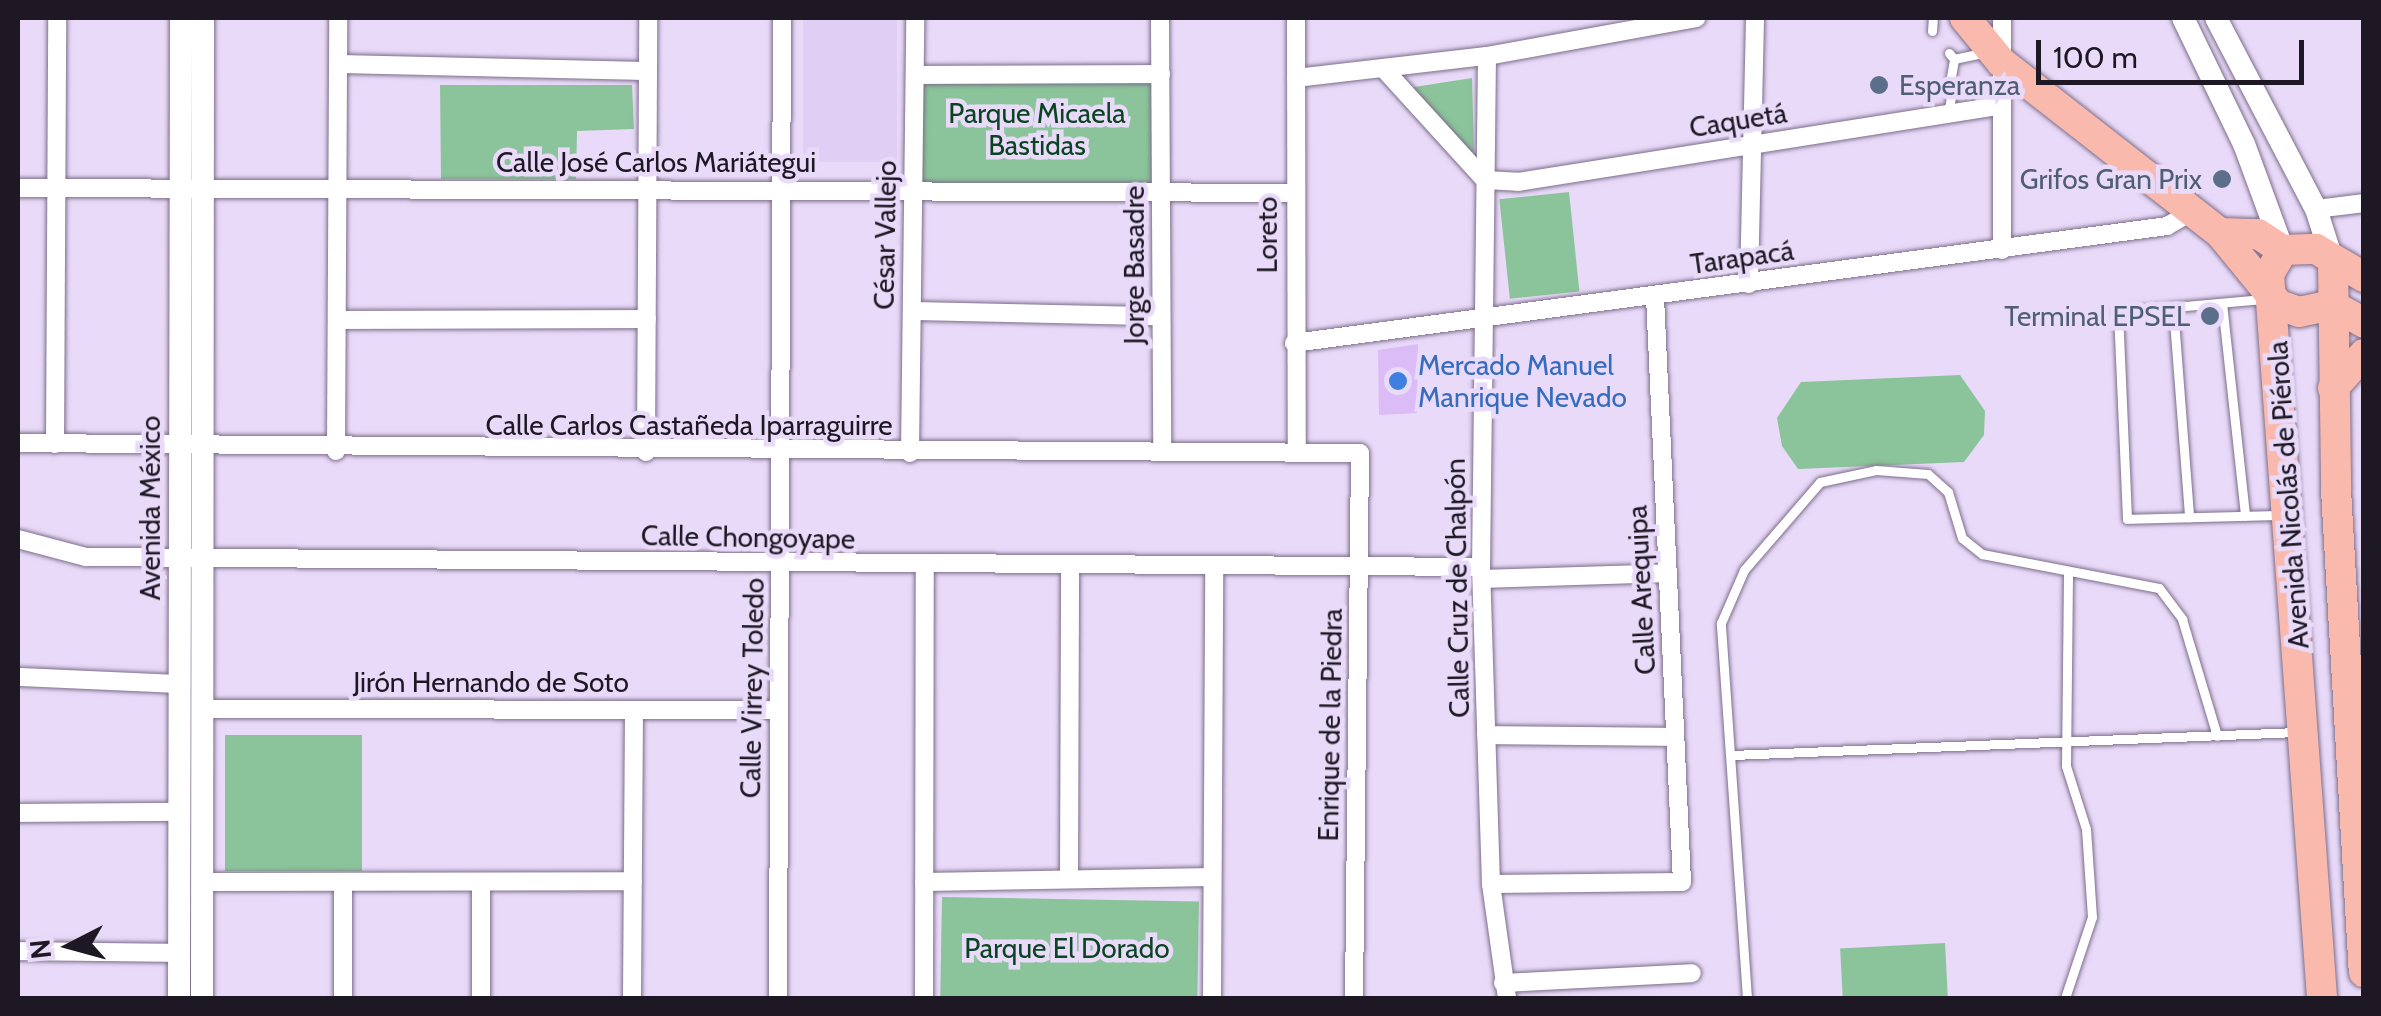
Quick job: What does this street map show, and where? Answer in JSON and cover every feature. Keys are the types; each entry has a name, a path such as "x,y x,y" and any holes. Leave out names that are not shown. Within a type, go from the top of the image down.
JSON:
{"main road":[{"path":"1965,18 1998,77 2220,234 2273,298 2299,312 2332,305 2364,323"},
{"path":"2220,234 2258,234 2284,250 2316,249 2364,277"},
{"name":"Avenida Nicolás de Piérola","path":"2284,250 2269,274 2291,514 2322,998"},
{"name":"Avenida Nicolás de Piérola","path":"2333,262 2333,388 2358,768 2364,972"},
{"path":"2333,388 2364,354"}],"street":[{"path":"55,444 57,18"},
{"name":"Avenida México","path":"181,18 191,189 192,559 204,709 202,998"},
{"name":"Avenida México","path":"191,189 204,18"},
{"path":"336,452 338,18"},
{"path":"646,452 648,18"},
{"name":"Calle Virrey Toledo","path":"778,998 782,18"},
{"name":"César Vallejo","path":"910,452 915,18"},
{"name":"Jorge Basadre","path":"1160,18 1162,452"},
{"name":"Loreto","path":"1296,18 1297,452"},
{"path":"1296,78 1487,56 1697,18"},
{"path":"1750,284 1756,18"},
{"path":"2002,18 1998,77 2002,250"},
{"path":"2183,18 2244,144 2284,250"},
{"name":"Avenida Nicolás de Piérola","path":"2216,18 2316,209 2333,262"},
{"name":"Calle Cruz de Chalpón","path":"1487,56 1482,573 1491,884 1505,991"},
{"path":"338,64 647,72"},
{"path":"1383,68 1485,180"},
{"path":"914,75 1161,74"},
{"name":"Caquetá","path":"1485,180 1518,182 1948,114 1998,77"},
{"name":"Calle José Carlos Mariátegui","path":"18,188 1295,193"},
{"path":"2316,209 2364,203"},
{"name":"Tarapacá","path":"1294,343 2167,226 2192,212"},
{"name":"Calle Arequipa","path":"1491,884 1682,882 1655,296"},
{"path":"912,311 1161,316"},
{"path":"336,320 646,320"},
{"name":"Calle Carlos Castañeda Iparraguirre","path":"18,444 336,452 1360,453"},
{"name":"Enrique de la Piedra","path":"1354,998 1360,453"},
{"name":"Calle Chongoyape","path":"18,538 86,557 1668,574"},
{"name":"Avenida México","path":"179,998 181,684 192,559"},
{"path":"924,998 925,566"},
{"path":"1069,879 1070,567"},
{"path":"1212,998 1214,569"},
{"path":"18,677 181,684"},
{"name":"Jirón Hernando de Soto","path":"204,709 778,710"},
{"path":"632,998 634,710"},
{"path":"1486,735 1675,737"},
{"path":"18,813 179,812"},
{"path":"924,882 1212,877"},
{"path":"203,882 633,882"},
{"path":"343,882 343,998"},
{"path":"481,882 481,998"},
{"path":"18,951 180,953"},
{"path":"1505,991 1692,973"}],"lane":[{"path":"1932,31 1933,18"},
{"path":"1948,114 1952,56 1998,77"},
{"path":"1968,86 1998,77"},
{"path":"2273,298 2118,312 2127,519 2291,514"},
{"path":"2222,303 2245,516"},
{"path":"2174,307 2188,518"},
{"path":"1747,998 1724,606 1797,501 1820,482 1876,470 1928,474 1948,492 1970,548 2068,573 2146,584 2170,598 2218,736"},
{"path":"2065,998 2092,917 2086,829 2069,793 2065,739 2068,573"},
{"path":"1732,755 2305,732"}],"shaded area":[{"path":"803,18 897,18 897,162 803,162"}],"green space":[{"name":"Parque Micaela Bastidas","path":"921,77 1154,77 1154,183 921,183"},
{"path":"1472,78 1474,151 1471,153 1408,88"},
{"path":"440,85 632,85 634,129 577,131 576,179 441,179"},
{"path":"1569,192 1579,291 1510,299 1499,199"},
{"path":"1960,375 1985,411 1984,435 1964,462 1798,469 1782,446 1777,418 1801,382"},
{"path":"225,735 362,735 362,871 225,871"},
{"name":"Parque El Dorado","path":"942,897 1199,901 1197,998 940,998"},
{"path":"1945,943 1948,998 1843,998 1840,948"}],"building":[{"name":"Mercado Manuel Manrique Nevado","path":"1418,344 1417,413 1379,415 1378,350"}],"place":[{"name":"Esperanza","path":"1879,85"},
{"name":"Grifos Gran Prix","path":"2222,179"},
{"name":"Terminal EPSEL","path":"2210,316"},
{"name":"Mercado Manuel Manrique Nevado","path":"1398,381"}]}
